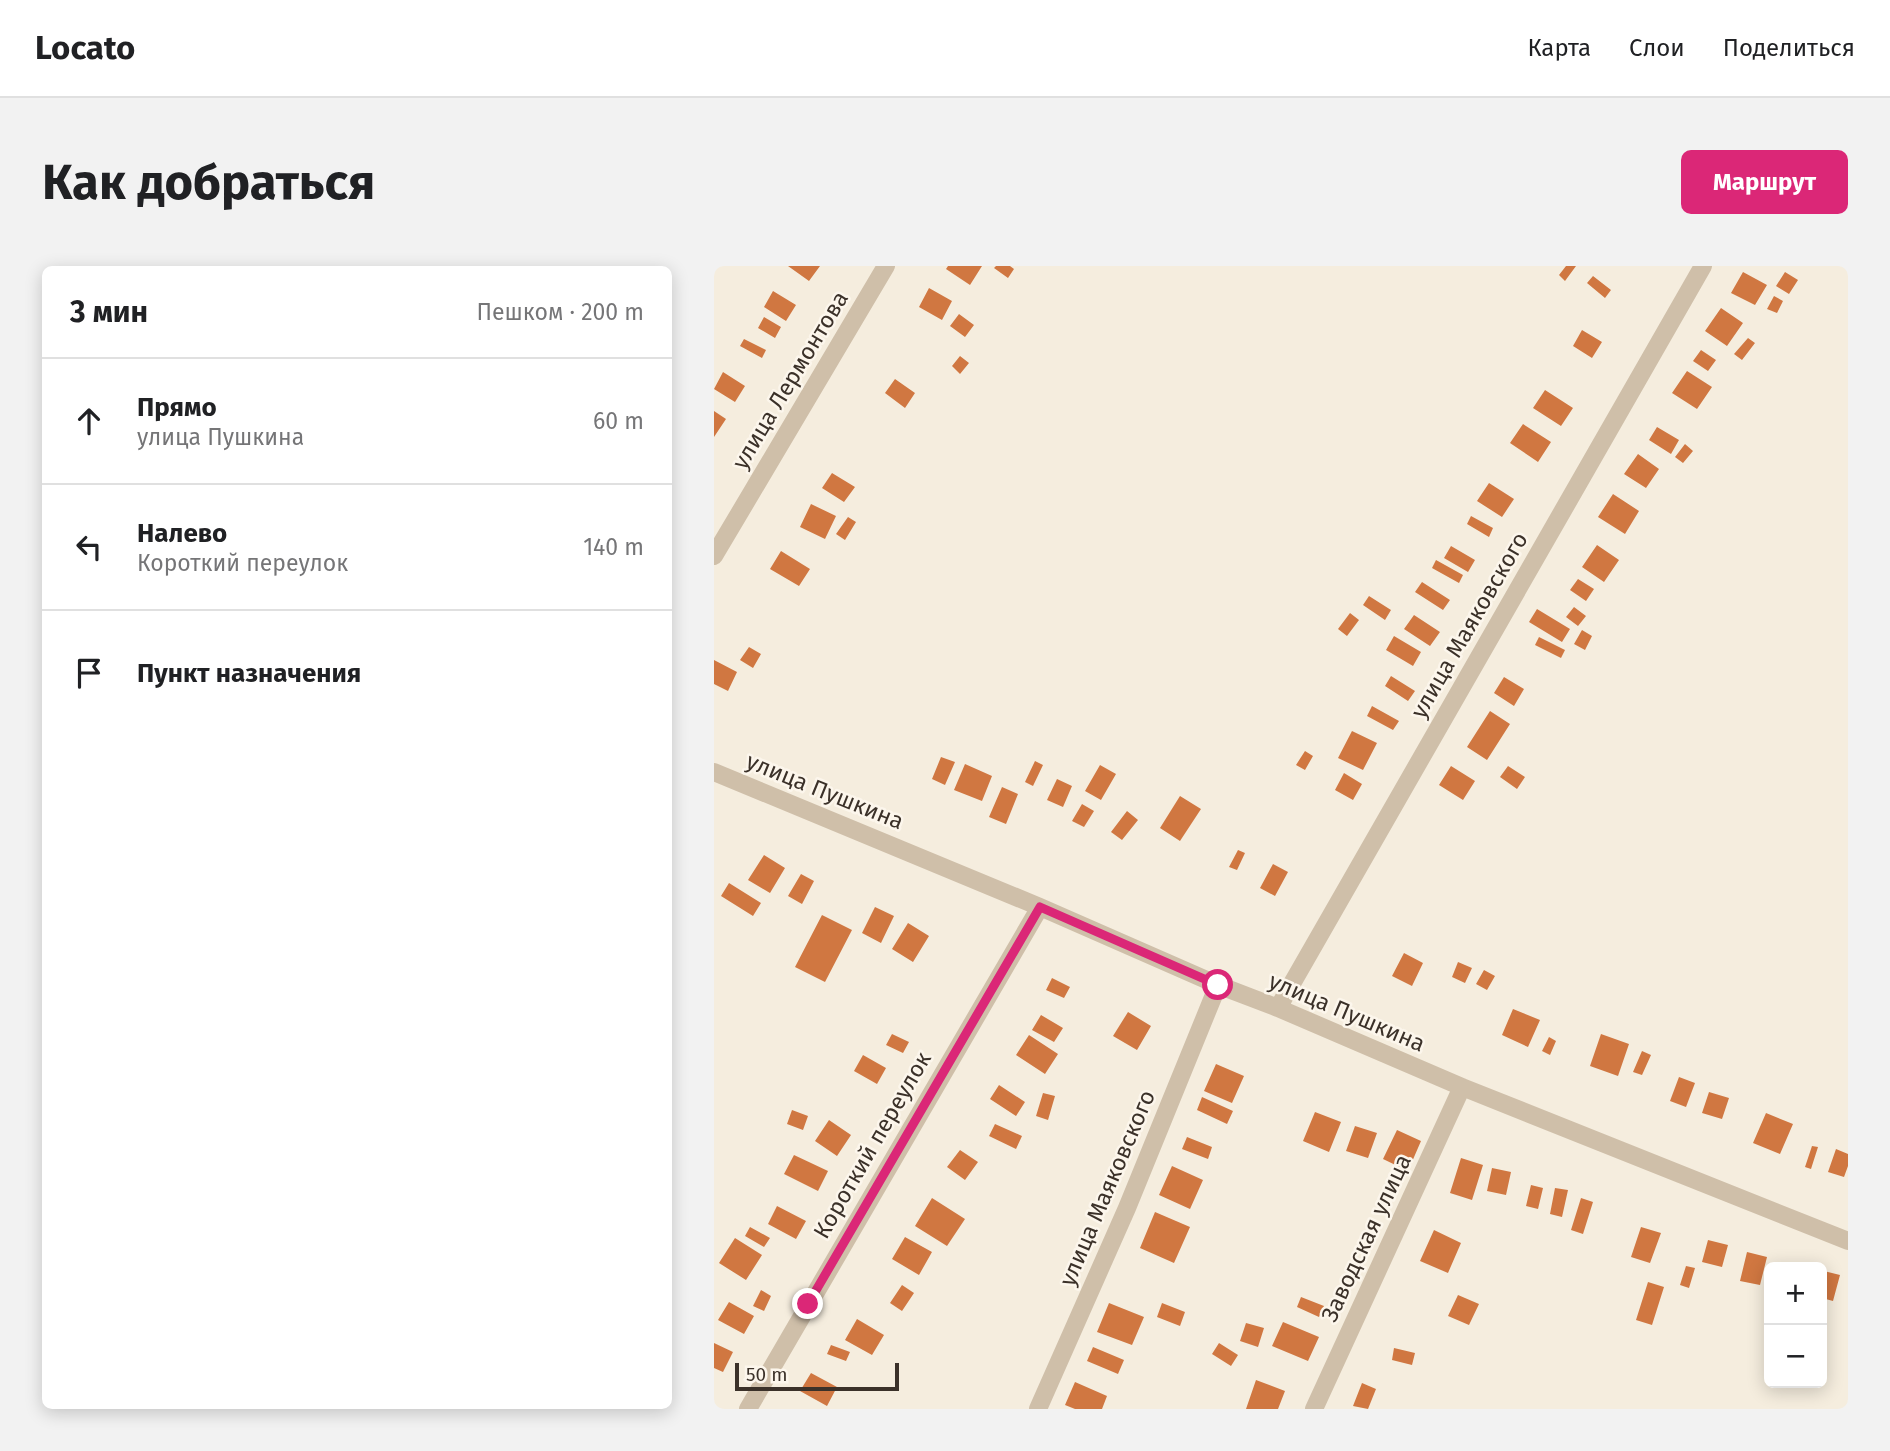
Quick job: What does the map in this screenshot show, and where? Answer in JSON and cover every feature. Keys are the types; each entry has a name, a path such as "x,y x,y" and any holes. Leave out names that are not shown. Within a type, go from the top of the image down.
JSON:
{"street":[{"name":"улица Лермонтова","path":"714,556 886,266"},
{"name":"улица Маяковского","path":"1278,1008 1703,266"},
{"name":"улица Пушкина","path":"714,772 1040,907 1462,1087 1848,1241"},
{"name":"Короткий переулок","path":"748,1409 1040,907"},
{"name":"улица Маяковского","path":"1038,1409 1127,1208 1218,985"},
{"name":"Заводская улица","path":"1314,1409 1462,1087"}],"building":[{"path":"788,266 820,266 809,281"},
{"path":"948,266 982,266 970,285 946,269"},
{"path":"1010,266 1014,269 1008,278 994,268"},
{"path":"1566,266 1576,266 1565,281 1559,275"},
{"path":"1743,272 1767,285 1755,305 1731,293"},
{"path":"1785,272 1798,280 1789,294 1776,286"},
{"path":"1593,276 1611,290 1605,298 1587,283"},
{"path":"929,288 952,301 942,320 919,307"},
{"path":"773,291 796,305 786,321 764,307"},
{"path":"1774,296 1783,301 1777,313 1767,309"},
{"path":"1721,308 1743,323 1727,346 1705,331"},
{"path":"959,314 974,325 965,337 950,326"},
{"path":"764,317 781,327 775,338 758,328"},
{"path":"1582,330 1602,342 1592,358 1573,346"},
{"path":"1748,338 1755,343 1742,360 1734,354"},
{"path":"744,339 766,350 762,358 740,346"},
{"path":"1701,350 1716,360 1708,371 1693,361"},
{"path":"960,356 969,363 960,374 952,366"},
{"path":"1687,371 1712,387 1697,409 1672,393"},
{"path":"723,372 745,386 735,402 714,389"},
{"path":"895,379 915,393 905,408 885,393"},
{"path":"1545,390 1573,408 1561,426 1533,408"},
{"path":"714,411 726,419 714,437"},
{"path":"1523,424 1551,442 1538,462 1510,443"},
{"path":"1657,427 1679,440 1671,454 1649,440"},
{"path":"1685,444 1693,451 1683,463 1675,457"},
{"path":"1638,454 1659,469 1646,488 1624,474"},
{"path":"832,473 855,487 844,502 822,488"},
{"path":"1489,483 1514,499 1502,517 1477,501"},
{"path":"1613,494 1639,511 1625,534 1598,517"},
{"path":"811,504 836,516 825,539 800,527"},
{"path":"1471,516 1493,528 1489,537 1467,524"},
{"path":"848,517 856,522 845,540 836,534"},
{"path":"1597,545 1619,560 1604,582 1582,567"},
{"path":"1451,546 1475,560 1468,572 1444,558"},
{"path":"781,551 810,569 799,586 770,569"},
{"path":"1436,560 1463,575 1459,583 1432,568"},
{"path":"1578,579 1594,589 1586,601 1570,590"},
{"path":"1422,582 1450,600 1443,610 1415,592"},
{"path":"1369,596 1391,610 1385,620 1363,605"},
{"path":"1574,607 1586,616 1578,626 1566,617"},
{"path":"1537,609 1570,629 1562,642 1529,622"},
{"path":"1350,613 1359,620 1347,636 1338,629"},
{"path":"1414,615 1440,632 1430,646 1404,629"},
{"path":"1582,630 1592,636 1585,650 1574,644"},
{"path":"1394,636 1421,652 1413,666 1386,650"},
{"path":"1539,637 1565,650 1561,658 1535,645"},
{"path":"749,647 761,654 753,668 740,660"},
{"path":"714,660 737,672 728,691 714,684"},
{"path":"1391,676 1415,691 1408,701 1385,686"},
{"path":"1504,677 1524,689 1514,706 1494,693"},
{"path":"1372,706 1399,721 1393,730 1367,716"},
{"path":"1490,711 1510,724 1487,760 1467,747"},
{"path":"1352,731 1377,743 1363,770 1338,758"},
{"path":"1305,751 1313,756 1305,770 1296,765"},
{"path":"941,757 955,762 945,785 932,779"},
{"path":"1035,761 1043,765 1033,786 1025,782"},
{"path":"965,764 992,776 982,801 954,790"},
{"path":"1100,765 1116,774 1101,800 1085,791"},
{"path":"1451,766 1475,781 1463,800 1439,785"},
{"path":"1508,766 1525,777 1517,789 1500,777"},
{"path":"1344,773 1362,784 1353,800 1335,790"},
{"path":"1057,779 1072,786 1063,807 1047,800"},
{"path":"1002,787 1018,794 1006,824 989,817"},
{"path":"1180,796 1201,809 1180,841 1160,828"},
{"path":"1082,804 1094,811 1084,827 1072,821"},
{"path":"1127,811 1138,820 1122,840 1111,832"},
{"path":"1238,850 1245,853 1237,870 1229,867"},
{"path":"764,855 785,868 770,893 748,880"},
{"path":"1273,864 1288,872 1275,896 1260,888"},
{"path":"801,874 814,881 802,904 788,896"},
{"path":"729,883 761,903 753,916 721,896"},
{"path":"875,907 894,916 881,943 862,933"},
{"path":"822,915 852,930 825,982 795,967"},
{"path":"908,923 929,936 913,962 892,949"},
{"path":"1404,953 1423,963 1412,986 1392,976"},
{"path":"1458,962 1472,968 1465,983 1452,977"},
{"path":"1484,970 1495,976 1487,990 1476,984"},
{"path":"1052,978 1070,987 1064,998 1046,990"},
{"path":"1513,1009 1540,1020 1528,1047 1502,1035"},
{"path":"1128,1012 1151,1026 1137,1050 1113,1036"},
{"path":"1041,1015 1063,1028 1054,1042 1032,1030"},
{"path":"892,1034 909,1042 903,1053 886,1045"},
{"path":"1601,1034 1629,1044 1618,1076 1590,1066"},
{"path":"1029,1035 1058,1054 1045,1074 1016,1055"},
{"path":"1549,1037 1556,1041 1550,1055 1542,1051"},
{"path":"1642,1051 1651,1055 1642,1075 1633,1072"},
{"path":"863,1055 886,1068 877,1084 854,1071"},
{"path":"1216,1064 1244,1076 1232,1103 1204,1091"},
{"path":"1679,1077 1695,1083 1686,1107 1670,1101"},
{"path":"999,1085 1025,1102 1016,1116 990,1099"},
{"path":"1709,1092 1729,1098 1722,1119 1702,1113"},
{"path":"1043,1093 1055,1096 1048,1120 1036,1116"},
{"path":"1202,1097 1233,1111 1227,1124 1197,1110"},
{"path":"792,1110 808,1116 803,1130 787,1124"},
{"path":"1315,1112 1341,1122 1329,1152 1303,1141"},
{"path":"1766,1113 1793,1124 1780,1154 1753,1143"},
{"path":"829,1120 851,1135 837,1156 815,1141"},
{"path":"995,1124 1022,1136 1016,1149 989,1136"},
{"path":"1355,1126 1377,1133 1368,1158 1346,1151"},
{"path":"1397,1130 1421,1141 1408,1171 1383,1159"},
{"path":"1187,1137 1212,1147 1208,1159 1182,1149"},
{"path":"1812,1146 1818,1147 1811,1169 1805,1167"},
{"path":"1836,1149 1848,1154 1844,1177 1828,1172"},
{"path":"960,1150 978,1162 965,1180 947,1167"},
{"path":"794,1155 828,1171 818,1191 784,1174"},
{"path":"1461,1158 1483,1165 1472,1200 1450,1193"},
{"path":"1172,1166 1203,1180 1190,1209 1159,1195"},
{"path":"1492,1168 1511,1172 1506,1195 1487,1191"},
{"path":"1531,1185 1543,1188 1538,1209 1526,1206"},
{"path":"1555,1188 1568,1190 1562,1217 1550,1214"},
{"path":"932,1198 965,1219 947,1246 915,1226"},
{"path":"1581,1198 1593,1202 1583,1234 1571,1230"},
{"path":"777,1206 806,1221 796,1239 768,1224"},
{"path":"1155,1212 1190,1227 1174,1263 1140,1248"},
{"path":"750,1227 770,1238 764,1247 745,1236"},
{"path":"1641,1227 1661,1233 1650,1263 1631,1257"},
{"path":"1434,1230 1461,1243 1448,1273 1420,1261"},
{"path":"905,1237 932,1252 919,1275 892,1259"},
{"path":"735,1238 762,1255 746,1280 719,1263"},
{"path":"1708,1240 1728,1245 1722,1267 1702,1262"},
{"path":"1747,1252 1767,1257 1760,1285 1740,1281"},
{"path":"1686,1266 1695,1268 1689,1288 1680,1285"},
{"path":"1827,1272 1840,1275 1833,1301 1827,1299"},
{"path":"1648,1282 1664,1287 1652,1325 1636,1320"},
{"path":"902,1285 914,1293 902,1311 890,1303"},
{"path":"761,1290 771,1296 764,1311 753,1306"},
{"path":"1458,1295 1479,1304 1469,1325 1448,1316"},
{"path":"1301,1297 1324,1306 1319,1317 1297,1307"},
{"path":"729,1302 754,1316 744,1334 718,1320"},
{"path":"1109,1303 1144,1317 1132,1345 1097,1332"},
{"path":"1162,1303 1185,1312 1180,1326 1157,1317"},
{"path":"857,1319 884,1335 872,1355 845,1340"},
{"path":"1283,1322 1319,1337 1308,1361 1272,1346"},
{"path":"1246,1323 1264,1328 1258,1347 1240,1341"},
{"path":"714,1343 733,1352 723,1372 714,1368"},
{"path":"1219,1343 1238,1355 1231,1366 1212,1354"},
{"path":"831,1345 850,1352 846,1361 827,1354"},
{"path":"1093,1347 1124,1360 1118,1374 1087,1361"},
{"path":"1394,1348 1415,1353 1412,1365 1392,1360"},
{"path":"811,1373 837,1387 827,1406 800,1391"},
{"path":"1256,1380 1285,1391 1278,1409 1246,1409"},
{"path":"1075,1382 1107,1396 1102,1409 1075,1409 1065,1405"},
{"path":"1362,1383 1376,1389 1368,1409 1353,1406"}],"route":[{"path":"808,1304 1040,907 1218,985"}]}
